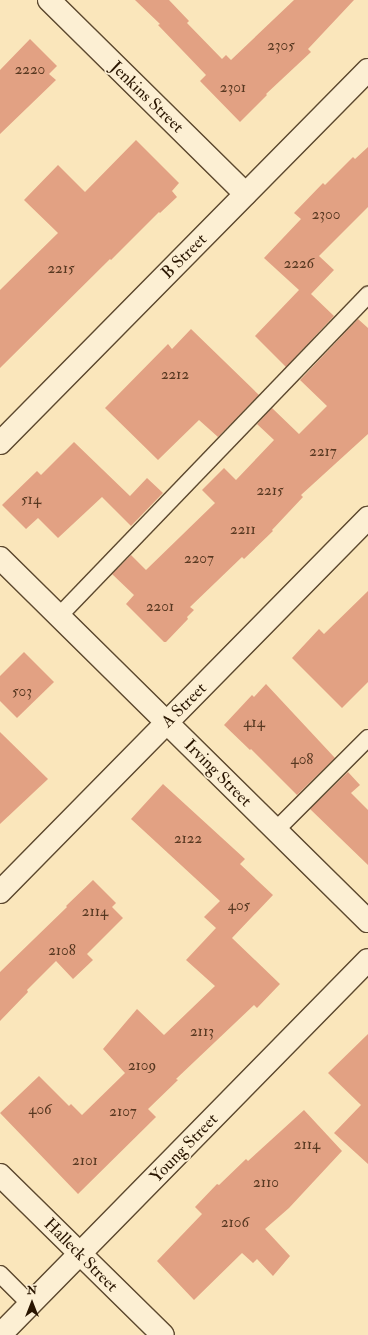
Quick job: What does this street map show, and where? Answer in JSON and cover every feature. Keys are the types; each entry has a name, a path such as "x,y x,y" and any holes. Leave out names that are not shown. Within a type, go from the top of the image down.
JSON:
{"street":[{"name":"Jenkins Street","path":"49,0 246,194"},
{"name":"B Street","path":"0,443 368,70"},
{"name":"A Street","path":"0,892 368,518"},
{"name":"Irving Street","path":"0,558 368,921"},
{"name":"Young Street","path":"0,1335 368,960"},
{"name":"Halleck Street","path":"0,1174 163,1335"}],"lane":[{"path":"59,616 368,295"},
{"path":"276,830 368,738"},
{"path":"0,1274 30,1304"}],"building":[{"path":"135,0 169,0 189,21 187,23 222,59 226,55 231,60 294,0 354,0 308,49 311,52 266,94 267,95 240,122 200,81 206,75 158,25 160,24"},
{"path":"30,39 57,66 49,74 56,80 0,134 0,70"},
{"path":"136,140 179,183 172,191 177,197 160,213 159,212 111,260 110,259 0,368 0,290 58,233 24,200 58,165 85,192"},
{"path":"368,147 368,207 319,256 334,270 311,294 334,316 286,367 255,336 299,290 264,258 301,219 294,213 323,183 325,185 353,157 355,159"},
{"path":"358,319 368,328 368,434 301,495 303,497 272,530 273,531 244,559 242,557 190,607 194,610 187,617 188,619 166,642 164,642 126,604 134,595 112,574 131,555 146,570 215,503 202,490 224,468 236,480 274,440 257,424 272,408 299,434 327,406 300,380"},
{"path":"191,329 259,395 218,437 199,420 158,460 105,408 168,344 172,349"},
{"path":"74,442 130,496 147,478 163,493 131,526 102,497 58,538 38,518 26,529 2,505 37,471 41,475"},
{"path":"368,591 368,682 342,708 292,658 319,629 324,634"},
{"path":"24,652 54,682 17,718 0,701 0,676"},
{"path":"266,684 335,758 297,795 251,749 250,750 224,725 252,695 254,697"},
{"path":"0,732 48,779 0,824"},
{"path":"348,772 360,785 351,793 368,810 368,865 310,809"},
{"path":"163,784 245,859 240,864 273,895 232,938 280,984 257,1008 254,1005 176,1079 178,1080 148,1109 156,1117 78,1194 0,1113 39,1076 69,1106 71,1104 82,1115 125,1073 103,1049 137,1009 164,1035 215,986 186,960 216,928 204,917 220,901 131,819"},
{"path":"93,880 116,903 112,907 123,918 87,954 93,960 73,979 56,961 27,990 28,992 0,1021 0,972"},
{"path":"368,1034 368,1164 334,1133 361,1105 328,1073"},
{"path":"304,1110 342,1151 289,1208 265,1229 290,1256 273,1276 257,1259 253,1263 242,1253 194,1300 157,1261 202,1214 195,1207 217,1184 219,1185 246,1159 248,1161"}]}
